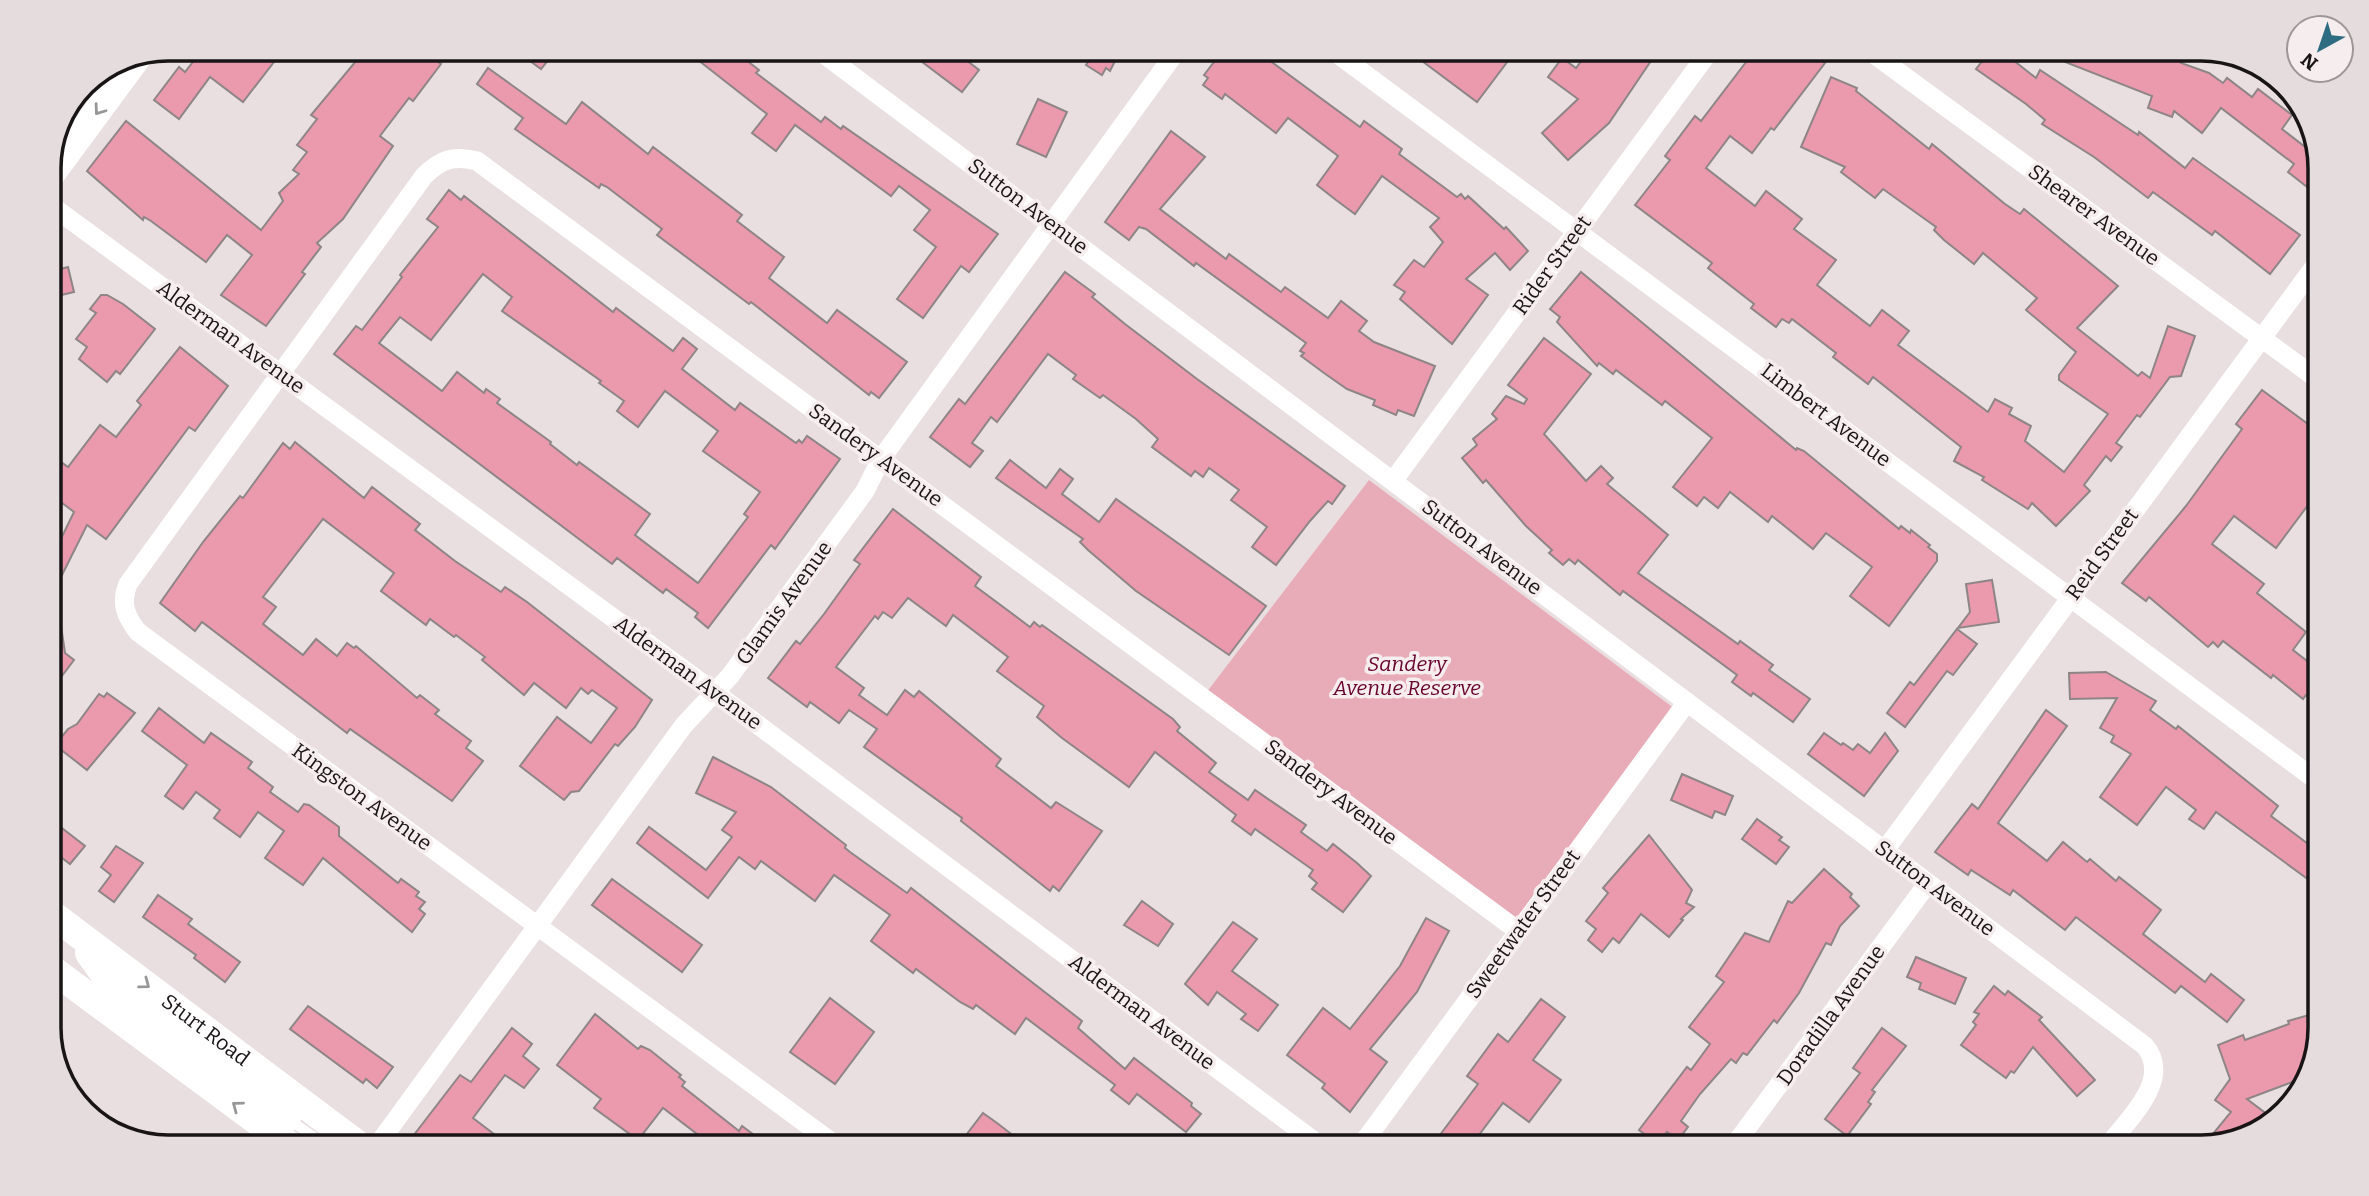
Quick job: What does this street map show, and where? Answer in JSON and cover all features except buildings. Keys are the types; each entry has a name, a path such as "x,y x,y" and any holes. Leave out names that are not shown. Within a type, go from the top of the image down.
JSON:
{"main road":[{"path":"61,160 128,70"},
{"path":"61,921 112,985 271,1131"},
{"name":"Sturt Road","path":"61,921 345,1135"},
{"name":"Sturt Road","path":"61,976 271,1131"}],"street":[{"name":"Sutton Avenue","path":"833,61 2145,1046 2155,1065 2152,1086 2116,1135"},
{"name":"Glamis Avenue","path":"385,1135 684,724 730,676 865,491 881,459 1169,61"},
{"name":"Limbert Avenue","path":"1347,61 2308,774"},
{"name":"Rider Street","path":"1393,481 1702,61"},
{"name":"Shearer Avenue","path":"1883,61 2308,372"},
{"name":"Sandery Avenue","path":"281,373 424,176 435,165 449,158 477,161 1517,930"},
{"name":"Alderman Avenue","path":"61,213 714,692 1306,1135"},
{"name":"Reid Street","path":"1885,850 2308,275"},
{"name":"Kingston Avenue","path":"281,373 128,584 124,606 129,620 138,632 822,1135"},
{"name":"Sweetwater Street","path":"1369,1135 1687,702"},
{"name":"Doradilla Avenue","path":"1742,1135 1928,883"}],"green space":[{"name":"Sandery Avenue Reserve","path":"1369,480 1675,709 1517,923 1206,693"}]}
